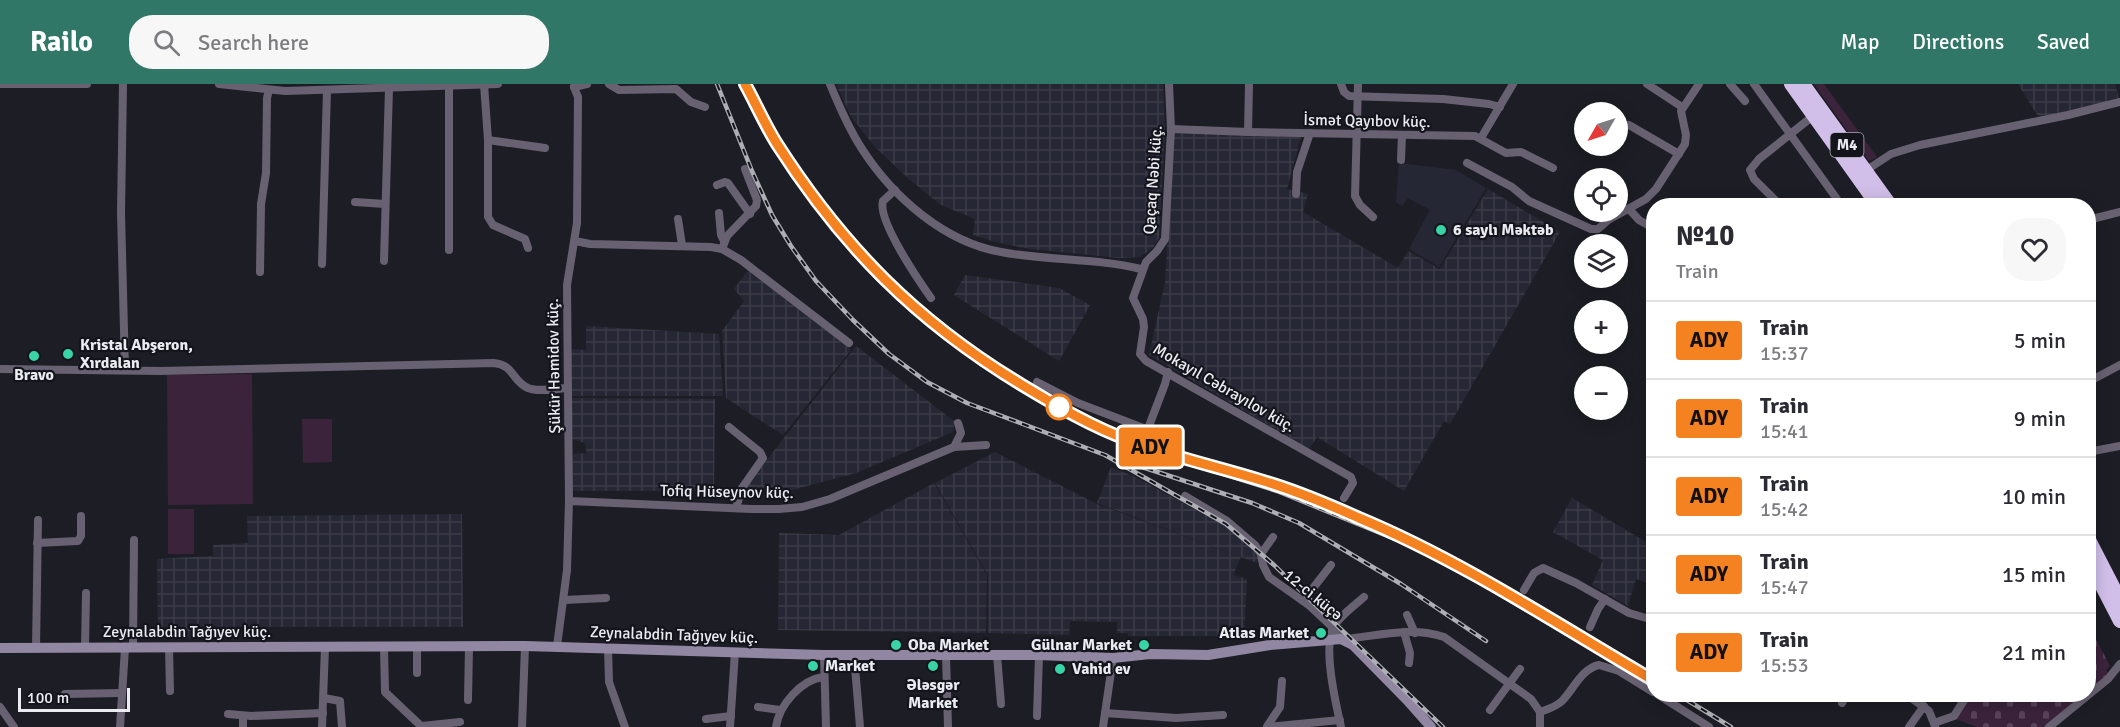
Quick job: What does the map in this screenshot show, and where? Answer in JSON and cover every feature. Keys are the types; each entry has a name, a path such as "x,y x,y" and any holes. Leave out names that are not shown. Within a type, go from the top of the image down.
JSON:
{"highway":[{"name":"M4","path":"1791,84 1872,198"},
{"name":"M4","path":"1803,84 1885,198"},
{"path":"2096,553 2119,595"},
{"path":"2096,575 2120,621"}],"street":[{"path":"0,84 87,84"},
{"path":"123,84 121,213 125,370"},
{"path":"219,84 269,90 498,84"},
{"path":"484,84 488,140 488,217 493,225 525,239 528,248"},
{"path":"573,85 586,84"},
{"path":"609,84 619,90 676,90 691,102 705,107"},
{"path":"830,84 860,147 873,166 923,215 940,228 986,248 1032,257 1115,263 1142,269"},
{"name":"Qaçaq Nəbi küç.","path":"1142,269 1164,239 1171,129 1169,84"},
{"path":"1248,132 1249,84"},
{"path":"1341,84 1346,95 1443,99 1500,107"},
{"path":"1358,84 1355,196 1360,205 1373,217"},
{"path":"1480,138 1514,84"},
{"path":"1647,84 1682,107"},
{"path":"1646,198 1656,189 1687,139 1681,114 1682,107 1699,84"},
{"path":"1730,84 1745,100"},
{"path":"1754,84 1836,198"},
{"name":"Şükür Həmidov küç.","path":"557,646 564,600 569,501 566,388 567,285 575,240 578,97 573,85"},
{"path":"449,86 449,250"},
{"path":"384,261 389,88"},
{"path":"260,272 261,204 266,173 269,90"},
{"path":"322,264 327,90"},
{"path":"1865,171 1891,154 1920,145 2120,102"},
{"path":"1773,198 1754,179 1750,170 1759,159 1813,116"},
{"path":"1629,125 1678,154"},
{"name":"İsmət Qayıbov küç.","path":"1171,129 1480,138 1506,153 1521,152 1553,168"},
{"path":"1296,194 1297,172 1310,133"},
{"path":"1401,160 1402,135"},
{"path":"488,140 545,148"},
{"path":"1467,163 1512,187 1529,201 1590,229 1598,229 1608,220 1646,198"},
{"path":"723,245 754,210 757,200 745,169"},
{"path":"717,185 728,183 750,214"},
{"path":"896,190 883,201 883,211 900,250 931,298"},
{"path":"355,202 385,204"},
{"path":"1629,209 1646,224"},
{"path":"2096,218 2120,212"},
{"path":"718,213 723,245"},
{"path":"678,219 682,245"},
{"path":"575,240 590,244 723,245 849,343"},
{"name":"Mokayıl Cəbrayılov küç.","path":"1142,269 1133,298 1143,319 1140,354 1146,361 1351,477 1353,483 1344,498"},
{"path":"0,369 356,368 494,363 507,367 524,385 530,388 566,388"},
{"path":"2096,378 2120,365"},
{"path":"1037,382 1078,404 1146,429 1166,384 1168,372"},
{"path":"954,447 961,433 958,423"},
{"path":"729,427 760,452 763,458 742,488 736,508"},
{"name":"Tofiq Hüseynov küç.","path":"569,501 779,509 814,504 954,447 986,445"},
{"path":"2096,450 2120,446"},
{"name":"12-ci küçə","path":"1185,496 1227,521 1255,545 1261,554 1269,577 1303,601 1345,639 1404,632 1436,634 1444,637 1510,684 1530,699 1540,712"},
{"path":"37,543 78,541 81,536 81,516"},
{"path":"36,648 38,520"},
{"path":"1261,554 1273,537"},
{"path":"120,727 121,693 129,648 134,540"},
{"path":"1303,601 1331,565"},
{"path":"1524,590 1534,573 1543,568 1576,583 1629,613 1646,618"},
{"path":"84,647 86,593"},
{"path":"1329,640 1333,627 1364,597"},
{"path":"564,600 606,598"},
{"path":"1590,627 1605,599"},
{"path":"1407,615 1415,633"},
{"path":"1404,632 1410,653 1409,663"},
{"path":"1345,639 1431,727"},
{"name":"Zeynalabdin Tağıyev küç.","path":"0,648 557,646 824,655 1039,655 1113,658 1150,654 1208,655 1270,645 1345,639"},
{"name":"12-ci küçə","path":"1329,640 1329,659 1340,723"},
{"path":"468,700 469,646"},
{"path":"522,727 525,646"},
{"path":"169,647 170,691"},
{"path":"322,727 325,647"},
{"path":"384,647 385,692 422,727 460,723"},
{"path":"417,647 417,673"},
{"path":"608,648 609,682 626,727"},
{"path":"730,727 735,652"},
{"path":"824,655 826,727"},
{"path":"854,655 860,727"},
{"path":"946,655 948,727"},
{"path":"997,655 1001,704"},
{"path":"1037,716 1039,655"},
{"path":"1103,727 1113,658"},
{"path":"2096,689 2108,679 2120,664"},
{"path":"1540,727 1540,712 1555,707 1585,672 1599,665 1619,671 1646,688"},
{"path":"1490,710 1520,669"},
{"path":"776,727 780,710 809,681 823,677"},
{"path":"1267,726 1280,707 1282,681"},
{"path":"65,694 121,693"},
{"path":"324,698 340,701 342,727"},
{"path":"1669,702 1709,727"},
{"path":"1920,702 1932,716 1935,725 1954,716 1963,702"},
{"path":"2049,727 2080,702"},
{"path":"1909,727 1924,706"},
{"path":"0,707 14,727"},
{"path":"758,707 780,710"},
{"path":"228,714 243,716 323,713"},
{"path":"1105,713 1159,717 1223,715"},
{"path":"243,716 243,727"},
{"path":"706,719 731,716"},
{"path":"1202,717 1202,727"},
{"path":"1267,726 1340,723"}],"shaded area":[{"path":"836,84 1163,84 1165,132 1159,238 1153,248 1140,257 1119,258 1030,249 973,235 975,219 941,205 876,148 851,117"},
{"path":"2018,84 2115,84 2119,99 2039,118"},
{"path":"1174,133 1301,137 1287,189 1308,194 1303,212 1398,268 1408,251 1440,269 1488,189 1560,232 1450,424 1444,421 1404,491 1317,437 1309,449 1149,355 1165,282"},
{"name":"6 saylı Məktəb","path":"1399,163 1456,170 1486,188 1439,267 1409,249 1430,210 1408,198 1402,206 1396,202"},
{"path":"748,270 851,350 783,435 726,398 722,331 744,301 734,289"},
{"path":"965,275 1059,288 1090,305 1059,361 954,295"},
{"path":"586,326 719,334 723,396 572,396 571,349 586,350"},
{"path":"856,346 954,421 953,432 856,473 781,493 744,491 744,489"},
{"path":"572,398 715,399 714,491 573,491 573,454 586,453 586,448 585,443 572,439"},
{"path":"995,452 1097,504 1241,557 1233,575 1247,579 1244,636 1128,636 1128,633 1117,633 1117,622 1070,621 1069,635 988,633 988,575 935,483"},
{"path":"1111,467 1135,477 1224,525 1260,555 1257,563 1097,503"},
{"path":"934,483 987,575 986,633 778,630 779,533 839,535"},
{"path":"1572,498 1646,542 1646,582 1636,579 1628,606 1592,585 1603,560 1553,532"},
{"path":"462,514 463,627 234,627 234,639 158,638 157,559 213,556 213,545 248,543 247,516"}],"green space":[{"path":"1814,84 1824,84 1877,157 1869,161"},
{"path":"252,374 253,504 168,505 167,375"},
{"path":"302,419 332,419 332,462 303,463"},
{"path":"168,509 194,509 194,554 168,554"},
{"path":"2096,639 2110,666 2106,670 2109,675 2096,686"},
{"path":"1967,702 2076,702 2045,727 1977,727 1956,719"}],"railway":[{"path":"717,84 772,215 791,246 816,281 889,354 927,382 967,403 1105,455 1226,524 1274,565 1443,727"},
{"path":"742,84 772,142 834,230 877,278 928,324 980,363 1057,411 1095,430 1132,445 1277,491 1412,546 1476,580 1646,682"},
{"path":"1133,464 1252,503 1299,523 1401,584 1486,641"},
{"path":"1690,702 1731,727"}],"train":[{"name":"ADY","path":"745,84 775,141 836,228 879,275 930,322 981,360 1096,427 1133,442 1277,485 1415,542 1479,577 1646,676"}],"place":[{"name":"6 saylı Məktəb","path":"1441,230"},
{"name":"Kristal Abşeron, Xırdalan","path":"68,354"},
{"name":"Bravo","path":"34,356"},
{"name":"Atlas Market","path":"1321,633"},
{"name":"Oba Market","path":"896,645"},
{"name":"Gülnar Market","path":"1144,645"},
{"name":"Market","path":"813,666"},
{"name":"Ələsgər Market","path":"933,666"},
{"name":"Vahid ev","path":"1060,669"}]}
